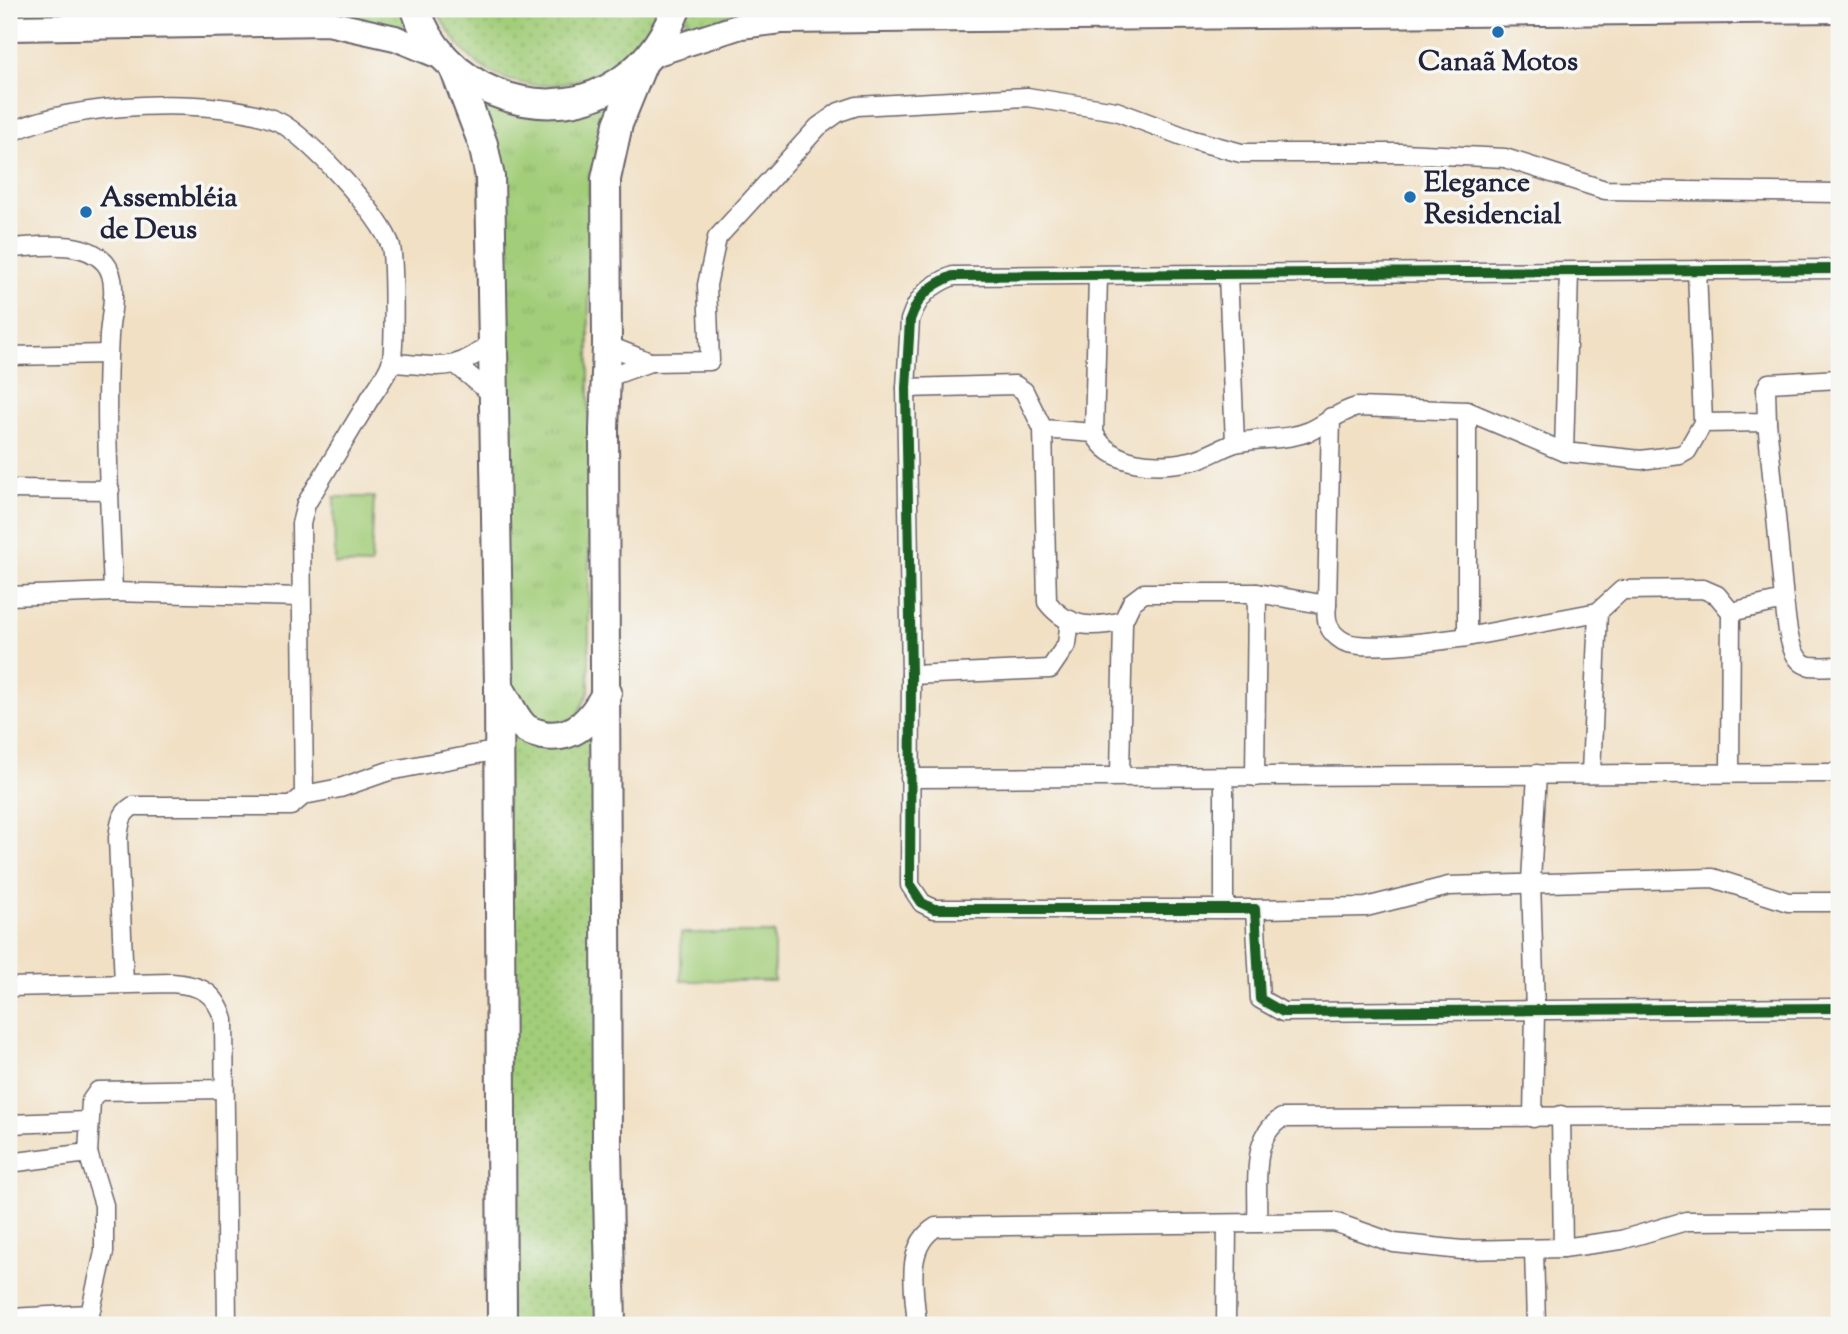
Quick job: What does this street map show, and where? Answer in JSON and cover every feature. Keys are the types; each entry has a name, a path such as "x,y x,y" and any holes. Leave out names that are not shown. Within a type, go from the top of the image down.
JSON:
{"main road":[{"path":"416,9 421,24 449,63 483,144 490,177 499,686 502,1325"},
{"path":"611,1325 607,1148 604,443 607,345 606,179 618,124 646,60 667,30 676,9"},
{"path":"9,28 328,23 395,38 449,63 475,84 499,95 525,102 567,102 607,89 646,60 760,22 1154,13 1839,10"},
{"path":"499,686 522,725 533,733 552,736 566,735 579,729 594,715 607,692"}],"street":[{"path":"606,378 650,362 710,361 707,285 716,238 818,127 839,112 857,106 1027,97 1116,111 1193,140 1241,153 1402,153 1505,158 1605,190 1839,193"},
{"path":"9,134 51,117 144,106 254,113 281,123 338,175 380,223 391,247 391,363 303,513 300,597 304,795"},
{"path":"9,248 76,247 91,253 106,264 113,278 108,354 113,592"},
{"path":"1839,269 953,276 932,284 918,301 909,320 906,388 911,675 910,885 922,903 934,909 1366,907 1449,886 1531,881 1713,878 1788,902 1839,902"},
{"path":"1098,276 1094,433 1101,447 1112,456 1150,465 1190,461 1235,443 1283,438 1310,431 1340,411 1357,407 1467,411 1564,452 1641,460 1680,455 1687,451 1703,423 1697,270"},
{"path":"1564,452 1569,272"},
{"path":"1228,274 1235,443"},
{"path":"391,363 458,366 493,341"},
{"path":"607,345 650,362"},
{"path":"9,356 108,354"},
{"path":"458,366 494,396"},
{"path":"1839,379 1769,383 1766,390 1784,600 1793,651 1800,661 1808,666 1839,666"},
{"path":"906,388 1015,385 1024,391 1043,429 1047,602 1055,613 1093,628 1123,621"},
{"path":"1467,411 1467,637"},
{"path":"1331,417 1325,620 1332,632 1346,643 1406,645 1467,637 1598,612 1622,590 1703,589 1717,595 1731,612 1730,772"},
{"path":"1703,423 1767,422"},
{"path":"1043,429 1094,433"},
{"path":"9,489 110,490"},
{"path":"9,596 113,592 300,597"},
{"path":"1120,775 1123,621 1132,602 1144,593 1257,593 1327,605"},
{"path":"1255,777 1257,593"},
{"path":"1731,612 1784,600"},
{"path":"1591,773 1598,612"},
{"path":"911,675 1050,669 1067,644 1070,620"},
{"path":"124,984 118,838 121,818 126,810 133,806 291,806 304,795 340,788 389,771 499,750"},
{"path":"910,778 1839,773"},
{"path":"1533,1118 1535,1011 1531,881 1536,774"},
{"path":"1224,778 1224,909"},
{"path":"1255,909 1260,999 1283,1012 1839,1008"},
{"path":"9,987 191,985 206,991 219,1003 224,1020 227,1325"},
{"path":"9,1318 88,1320 104,1252 104,1205 88,1153 91,1101 98,1091 224,1088"},
{"path":"1561,1115 1563,1248"},
{"path":"1257,1221 1260,1144 1270,1126 1282,1118 1839,1115"},
{"path":"9,1124 88,1121"},
{"path":"9,1163 88,1153"},
{"path":"917,1325 915,1254 926,1233 936,1227 1334,1222 1394,1243 1427,1249 1534,1249 1621,1240 1686,1221 1839,1220"},
{"path":"1226,1325 1227,1224"},
{"path":"1534,1249 1536,1325"}],"green space":[{"path":"9,9 404,9 416,38 9,17"},
{"path":"436,9 657,9 644,33 627,53 605,68 581,79 555,85 528,84 502,78 478,64 454,39"},
{"path":"688,9 936,9 739,11 682,37"},
{"path":"475,98 490,107 516,113 619,100 589,176 589,692 576,718 552,726 529,720 511,685"},
{"path":"334,497 374,497 371,565 335,564"},
{"path":"506,718 523,734 595,720 597,1325 510,1325"},
{"path":"681,933 774,933 774,981 681,981"}],"cycle path":[{"path":"1839,269 953,276 926,292 913,312 910,320 906,388 911,675 910,885 922,903 934,909 1255,909 1260,999 1283,1012 1839,1008"}],"place":[{"name":"Canaã Motos","path":"1498,32"},
{"name":"Elegance Residencial","path":"1410,197"},
{"name":"Assembléia de Deus","path":"86,212"}]}
